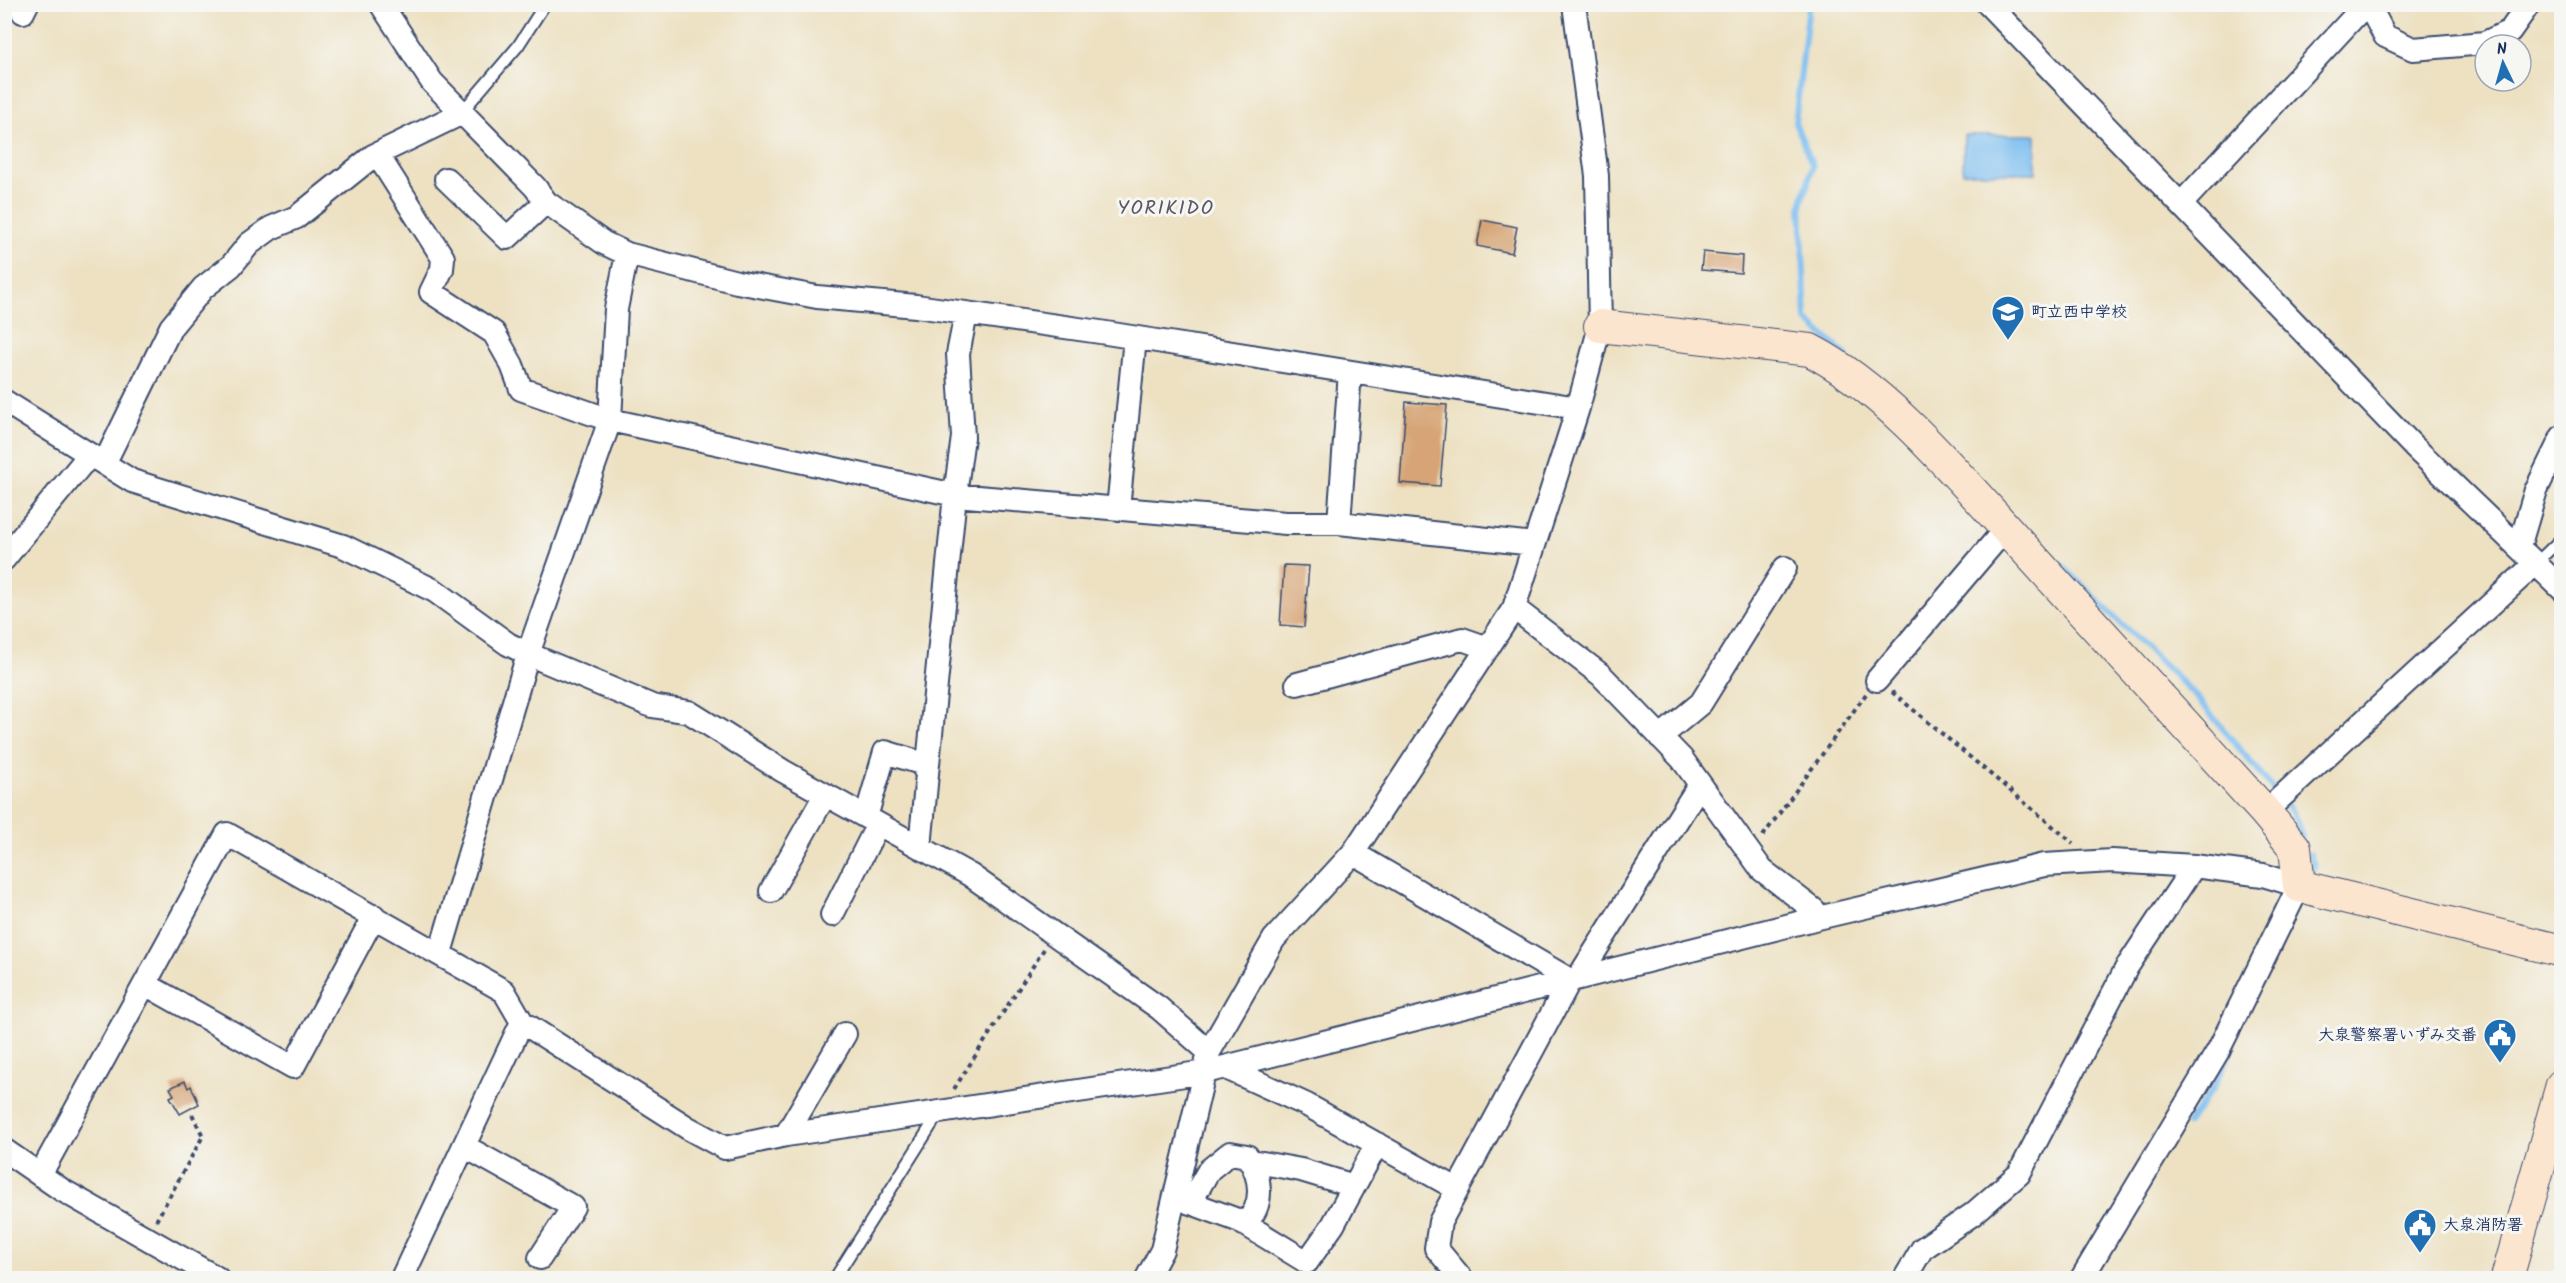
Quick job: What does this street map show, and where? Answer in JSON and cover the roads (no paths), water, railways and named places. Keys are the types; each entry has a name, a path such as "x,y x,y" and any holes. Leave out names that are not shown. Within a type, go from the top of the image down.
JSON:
{"street":[{"path":"381,4 432,82 460,114 536,187 546,202 604,243 627,254 737,282 816,297 966,314 1135,338 1578,408"},
{"path":"1147,1278 1162,1250 1183,1200 1213,1064 1274,939 1353,853 1514,608 1578,408 1600,326 1597,176 1574,4"},
{"path":"1988,4 2414,447 2562,589"},
{"path":"2181,204 2367,4 2385,36 2413,49 2485,43 2510,31 2529,4"},
{"path":"4,559 81,465 98,459 178,316 203,288 231,267 249,244 270,228 297,217 377,154 460,114"},
{"path":"377,154 443,258 442,269 431,292 494,333 512,365 521,389 610,420 955,495 1286,523 1339,523 1534,544"},
{"path":"446,179 507,238 546,202"},
{"path":"440,953 528,654 610,420 616,309 627,254"},
{"path":"920,848 955,495 963,437 958,354 966,314"},
{"path":"1600,326 1810,350 1836,363 1883,402 1947,464 2265,812 2295,848 2300,886 2218,1051 2082,1278"},
{"path":"1118,508 1135,338"},
{"path":"1339,523 1350,372"},
{"path":"4,401 132,481 343,546 435,591 508,644 528,654 652,706 689,712 825,795 970,875 1159,1008 1213,1064 1307,1105 1457,1189"},
{"path":"2519,547 2536,490 2562,437"},
{"path":"1877,680 2006,528"},
{"path":"2265,812 2536,562"},
{"path":"1660,737 1701,703 1785,568"},
{"path":"1514,608 1600,675 1682,759 1762,870 1814,910 1818,918"},
{"path":"1297,684 1462,639 1488,648"},
{"path":"832,915 872,820 885,752 921,763 927,774"},
{"path":"1461,1278 1436,1248 1440,1222 1574,980 1700,784"},
{"path":"771,891 825,795"},
{"path":"40,1175 227,834 504,991 522,1022 688,1128 725,1148 786,1135 939,1113 1213,1064 1574,980 1818,918 2044,866 2092,863 2194,866 2264,876 2562,951"},
{"path":"1353,853 1574,980"},
{"path":"1905,1278 1922,1249 1973,1214 2019,1174 2127,967 2194,866"},
{"path":"145,984 293,1067 374,916"},
{"path":"402,1278 522,1022"},
{"path":"786,1135 845,1034"},
{"path":"2507,1278 2562,1085"},
{"path":"1183,1200 1244,1224 1307,1262 1333,1225 1377,1144"},
{"path":"464,1146 573,1207 540,1258"},
{"path":"4,1150 40,1175 217,1278"},
{"path":"1183,1200 1209,1170 1230,1154 1248,1156 1255,1168 1260,1189 1257,1207 1244,1224"},
{"path":"1251,1161 1300,1170 1354,1186"}],"lane":[{"path":"460,114 518,46 545,4"},
{"path":"2536,562 2562,537"},
{"path":"836,1278 939,1113"}],"water":[{"path":"1964,135 2036,135 2036,173 1963,173"}],"waterway":[{"path":"1809,4 1795,123 1813,166 1801,205 1806,320 1846,355"},
{"path":"2059,563 2194,694 2293,813 2302,836"},
{"path":"2310,854 2314,865 2311,875"},
{"path":"2187,1124 2213,1089 2230,1051"}],"place":[{"name":"町立西中学校","path":"2008,341"},
{"name":"大泉警察署いずみ交番","path":"2500,1064"},
{"name":"大泉消防署","path":"2420,1254"}],"district":[{"name":"YORIKIDO","path":"1166,209"}]}
